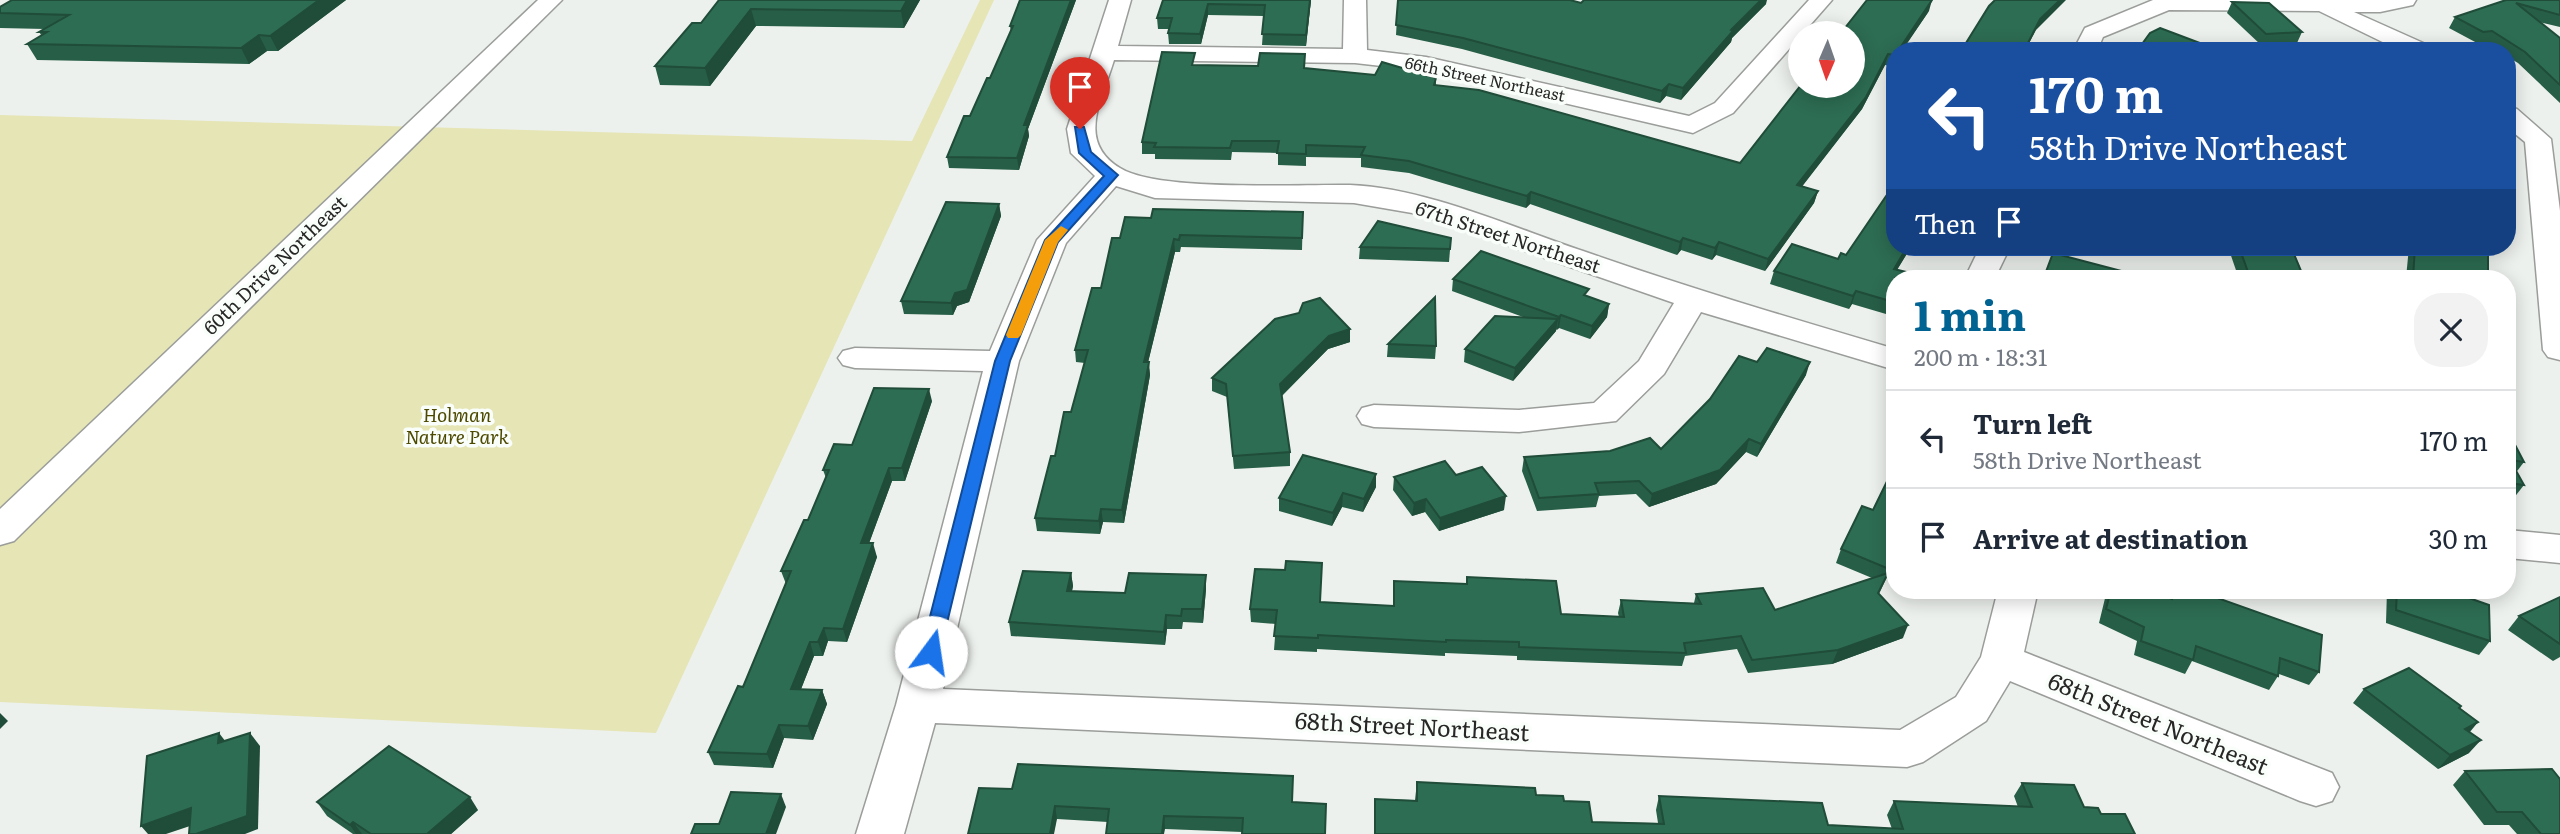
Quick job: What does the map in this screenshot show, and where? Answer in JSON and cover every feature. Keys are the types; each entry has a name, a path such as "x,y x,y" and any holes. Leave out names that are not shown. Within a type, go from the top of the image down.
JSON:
{"street":[{"name":"60th Drive Northeast","path":"0,531 551,0"},
{"path":"880,834 918,705 1002,361 1052,240 1111,175 1085,153 1080,129 1121,0"},
{"path":"1355,0 1355,56"},
{"name":"66th Street Northeast","path":"1105,53 1355,56 1426,64 1693,125 1724,108 1821,0"},
{"path":"2089,42 2093,33 2163,2 2315,1 2380,5 2405,0"},
{"path":"2315,1 2402,42"},
{"path":"2516,121 2538,139 2560,350"},
{"name":"67th Street Northeast","path":"1111,175 1155,190 1354,194 1424,207 1692,299 1886,357"},
{"path":"1374,416 1519,421 1604,413 1652,367 1692,299"},
{"path":"855,358 1002,361"},
{"path":"2516,545 2560,549"},
{"path":"2001,660 2016,599"},
{"name":"68th Street Northeast","path":"918,705 1907,749 1971,709 2001,660 2316,787"}],"green space":[{"name":"Holman Nature Park","path":"980,0 994,0 656,733 0,702 0,115 912,141"}],"building":[{"path":"12,0 319,0 270,36 259,35 241,48 27,44 47,32 39,32 69,15 0,13 0,7"},
{"path":"719,0 907,0 901,11 751,9 705,68 655,66 692,23 701,23"},
{"path":"1020,0 1071,0 1024,125 1028,125 1017,158 947,157 964,116 970,116 987,78 990,78 1013,26 1010,26"},
{"path":"1163,0 1310,0 1306,35 1262,34 1265,5 1208,4 1200,34 1168,33 1172,18 1157,18"},
{"path":"1398,0 1570,0 1581,3 1584,0 1761,0 1731,30 1733,31 1683,88 1669,84 1662,91 1463,38 1396,25"},
{"path":"1867,0 1932,0 1904,42 1886,42 1886,58 1866,97 1866,21 1850,21"},
{"path":"1995,0 2060,0 2040,19 2028,42 1967,42"},
{"path":"2506,0 2560,0 2560,15 2516,3 2560,38 2560,85 2516,46 2516,42 2509,42 2492,31 2483,32 2455,17"},
{"path":"2232,2 2269,3 2302,32 2266,34"},
{"path":"2160,28 2197,42 2144,42 2150,33"},
{"path":"1162,52 1195,53 1192,65 1258,66 1260,53 1305,54 1304,68 1375,75 1382,62 1436,78 1434,85 1479,90 1740,163 1791,98 1865,98 1797,185 1818,191 1768,259 1719,242 1715,248 1683,238 1680,242 1531,192 1527,196 1409,161 1361,155 1365,147 1306,145 1306,154 1277,153 1279,141 1232,141 1230,148 1154,147 1156,143 1142,142"},
{"path":"1886,196 1886,256 1902,256 1894,269 1898,270 1886,270 1886,300 1856,291 1853,296 1774,271 1792,244 1838,259 1841,253 1846,255"},
{"path":"946,202 999,204 967,290 955,293 951,303 901,301"},
{"path":"1153,209 1303,212 1302,238 1180,235 1179,240 1174,239 1144,362 1149,362 1122,510 1101,509 1099,521 1035,518 1051,456 1055,456 1064,412 1071,412 1088,350 1075,350 1092,288 1101,288 1112,238 1120,238 1125,217 1151,218"},
{"path":"1378,221 1451,238 1450,249 1360,247"},
{"path":"1481,251 1589,289 1584,295 1609,304 1592,326 1453,279"},
{"path":"2052,256 2064,256 2117,270 2047,270"},
{"path":"2242,256 2295,256 2301,270 2247,270"},
{"path":"2414,256 2488,256 2488,270 2414,270"},
{"path":"1435,297 1436,346 1388,344"},
{"path":"1320,298 1350,329 1329,336 1280,384 1290,452 1233,456 1226,384 1212,378 1275,319 1299,313 1303,303"},
{"path":"1495,316 1558,319 1515,368 1465,349"},
{"path":"1767,348 1810,362 1761,444 1749,439 1720,470 1652,494 1639,481 1595,483 1599,494 1539,498 1524,457 1610,451 1650,438 1661,449 1710,399 1739,356 1757,362"},
{"path":"874,388 929,389 902,468 889,468 861,543 873,543 843,629 824,628 818,642 810,642 791,689 822,690 808,726 779,725 767,754 708,752 738,686 743,687 791,571 781,571 804,520 808,520 829,470 823,470 834,444 852,445"},
{"path":"2516,447 2524,462 2516,461"},
{"path":"1303,455 1376,474 1364,499 1343,493 1333,513 1279,498"},
{"path":"1445,461 1456,475 1482,467 1506,496 1440,518 1426,499 1414,503 1394,477"},
{"path":"2516,471 2524,485 2516,484"},
{"path":"1886,483 1886,568 1841,549 1862,506 1873,510"},
{"path":"1286,561 1322,563 1320,602 1394,606 1394,581 1467,584 1467,577 1556,581 1561,614 1624,617 1621,600 1701,604 1696,594 1763,588 1775,610 1886,574 1878,593 1908,625 1838,650 1752,660 1741,636 1684,643 1686,653 1519,647 1519,642 1274,636 1277,610 1250,609 1255,569 1285,570"},
{"path":"1023,571 1071,573 1067,591 1125,593 1129,573 1206,575 1202,609 1182,609 1181,616 1166,615 1164,632 1009,622"},
{"path":"2560,597 2560,644 2519,616"},
{"path":"2109,599 2220,599 2322,635 2319,672 2280,658 2278,676 2196,646 2193,660 2141,641 2144,627 2106,609"},
{"path":"2397,599 2472,599 2489,605 2490,641 2396,610"},
{"path":"2409,668 2461,706 2459,708 2478,722 2465,729 2481,740 2450,755 2364,689"},
{"path":"219,733 218,743 250,733 247,816 189,834 191,808 141,826 147,756"},
{"path":"389,746 470,797 427,834 371,834 353,822 350,825 317,802"},
{"path":"1018,764 1293,776 1292,802 1326,804 1325,834 1242,834 1243,818 1164,816 1162,834 1106,834 1109,809 1055,806 1050,834 968,834 979,788 1012,789"},
{"path":"2552,769 2560,779 2560,834 2541,834 2522,812 2497,812 2465,771"},
{"path":"1417,782 1535,788 1536,795 1563,796 1564,801 1589,802 1592,822 1664,824 1659,796 1822,803 1828,825 1903,829 1894,801 2032,807 2022,783 2074,785 2084,807 2098,808 2101,814 2125,814 2135,834 1375,834 1375,799 1417,801"},
{"path":"731,792 781,794 766,834 691,834 695,824 719,824"}],"slow traffic":[{"path":"1013,335 1052,240 1061,230"}],"route":[{"path":"931,652 1002,361 1052,240 1111,175 1085,153 1080,129"}]}
